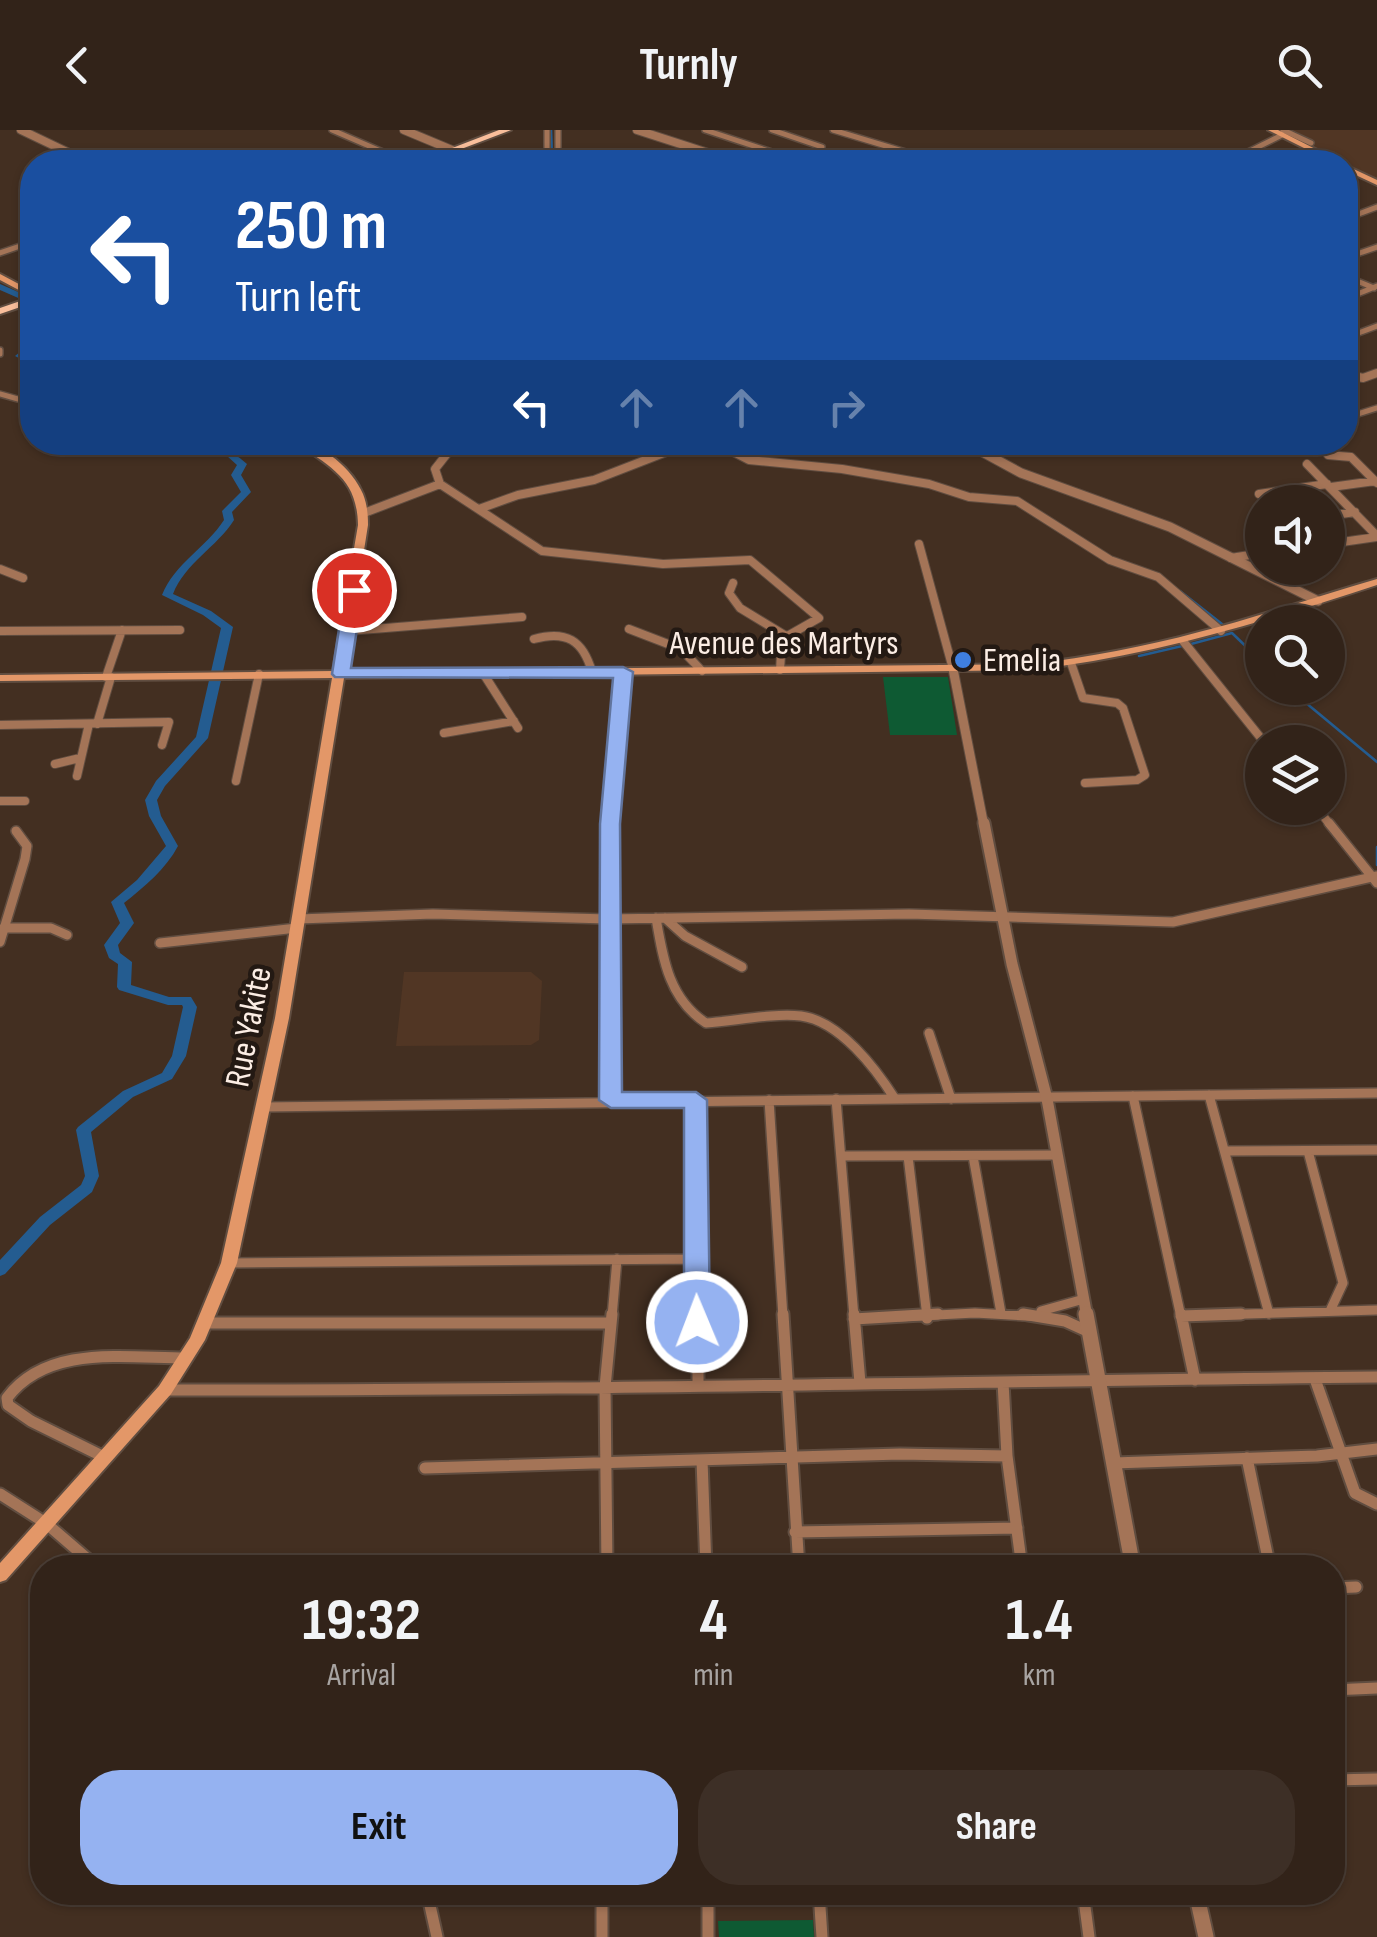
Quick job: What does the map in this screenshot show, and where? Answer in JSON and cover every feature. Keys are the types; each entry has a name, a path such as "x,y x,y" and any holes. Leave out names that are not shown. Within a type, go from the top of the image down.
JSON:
{"main road":[{"path":"1272,130 1283,132 1312,150"},
{"path":"452,150 501,131"},
{"path":"323,455 358,488 364,513"},
{"name":"Rue Yakite","path":"0,1575 165,1390 205,1324 229,1263 264,1107 298,923 364,513"},
{"name":"Avenue des Martyrs","path":"0,678 953,670 1072,663 1221,631 1377,582"}],"street":[{"path":"21,130 63,150"},
{"path":"332,130 378,150"},
{"path":"404,130 452,150"},
{"path":"637,130 699,150"},
{"path":"705,130 766,150"},
{"path":"772,130 822,147"},
{"path":"833,130 899,150"},
{"path":"1250,150 1283,132"},
{"path":"446,455 436,469 440,484 531,546 549,552 663,564 750,560 820,618 778,644 780,670"},
{"path":"479,509 518,496 594,480 658,455"},
{"path":"739,455 748,460 842,469 929,484 969,496 1017,501 1110,560 1158,577 1221,631"},
{"path":"988,455 1022,473 1163,524 1318,600"},
{"path":"1328,455 1351,457 1376,482"},
{"path":"1307,464 1329,485 1376,482"},
{"path":"364,513 440,484"},
{"path":"1345,502 1377,537"},
{"path":"1345,513 1355,512"},
{"path":"1345,542 1377,537"},
{"path":"919,544 953,670 1047,1099 1131,1555"},
{"path":"1230,558 1245,556"},
{"path":"0,570 23,578"},
{"path":"733,583 729,593 734,604 786,636"},
{"path":"348,631 522,617"},
{"path":"629,629 653,642 684,649 696,656 702,671"},
{"path":"77,776 122,630"},
{"path":"0,631 180,630"},
{"path":"534,639 557,632 573,639 586,648 592,672"},
{"path":"1183,641 1250,725"},
{"path":"1072,663 1083,698 1117,702 1123,708 1145,775 1138,780 1086,783"},
{"path":"611,1100 610,824 623,672"},
{"path":"444,734 516,724 483,673"},
{"path":"236,781 260,674"},
{"path":"0,724 171,722 162,745"},
{"path":"55,764 80,758"},
{"path":"0,801 25,800"},
{"path":"160,943 298,923 433,914 608,919 1004,916 1173,922 1375,878 1331,825"},
{"path":"0,942 20,894 27,846 16,831"},
{"path":"661,918 742,968"},
{"path":"661,918 671,983 694,1017 706,1024 803,1016 815,1020 876,1070 894,1099"},
{"path":"3,928 51,928 68,934"},
{"path":"929,1033 951,1099"},
{"path":"264,1107 1377,1093"},
{"path":"1209,1095 1270,1314"},
{"path":"1133,1096 1195,1380"},
{"path":"696,1100 698,1385"},
{"path":"769,1100 798,1555"},
{"path":"836,1100 860,1383"},
{"path":"1226,1151 1377,1150"},
{"path":"1308,1151 1343,1283 1330,1311"},
{"path":"841,1156 1057,1155"},
{"path":"908,1156 927,1318"},
{"path":"972,1156 1001,1313"},
{"path":"607,1555 605,1387 618,1259"},
{"path":"229,1263 696,1259"},
{"path":"1034,1314 1084,1299"},
{"path":"1181,1316 1377,1310"},
{"path":"854,1319 1034,1314 1062,1318 1090,1333"},
{"path":"205,1324 610,1324"},
{"path":"106,1458 31,1421 8,1405 7,1398 21,1376 56,1362 186,1358"},
{"path":"165,1390 476,1392 788,1383 1377,1377"},
{"path":"1315,1379 1355,1493 1377,1504"},
{"path":"1003,1382 1007,1456 1020,1555"},
{"path":"1114,1462 1318,1456 1377,1450"},
{"path":"425,1468 1007,1456"},
{"path":"1246,1458 1267,1555"},
{"path":"702,1460 706,1555"},
{"path":"0,1494 47,1524 83,1555"},
{"path":"796,1532 1017,1528"},
{"path":"1345,1588 1356,1588"},
{"path":"1345,1689 1377,1688"},
{"path":"1345,1780 1377,1779"},
{"path":"430,1905 437,1937"},
{"path":"602,1905 602,1937"},
{"path":"708,1905 708,1937"},
{"path":"820,1905 822,1937"},
{"path":"1085,1905 1089,1937"},
{"path":"1199,1905 1206,1937"}],"shaded area":[{"path":"1286,130 1377,130 1377,179 1358,170 1358,150 1319,150"},
{"path":"404,972 531,972 542,981 539,1040 531,1045 396,1046"}],"green space":[{"path":"883,677 948,677 957,735 890,735"},
{"path":"813,1920 814,1937 719,1937 718,1921"}],"waterway":[{"path":"551,130 552,150"},
{"path":"0,287 20,296"},
{"path":"0,1270 45,1221 87,1188 92,1176 83,1130 128,1094 167,1076 179,1056 190,1007 186,1000 168,1001 124,987 125,962 114,955 111,945 127,923 117,902 142,883 172,846 155,816 151,800 160,784 202,738 227,627 167,595 179,573 222,531 229,520 227,511 246,492 236,475 242,464 231,455"},
{"path":"1180,591 1222,624"},
{"path":"1191,644 1232,633 1245,646"},
{"path":"1139,656 1182,646"},
{"path":"1308,705 1377,762"},
{"path":"1377,847 1377,865"}],"place":[{"name":"Emelia","path":"963,660"}],"route":[{"path":"354,590 341,674 623,672 610,824 611,1100 696,1100 697,1322"}]}
